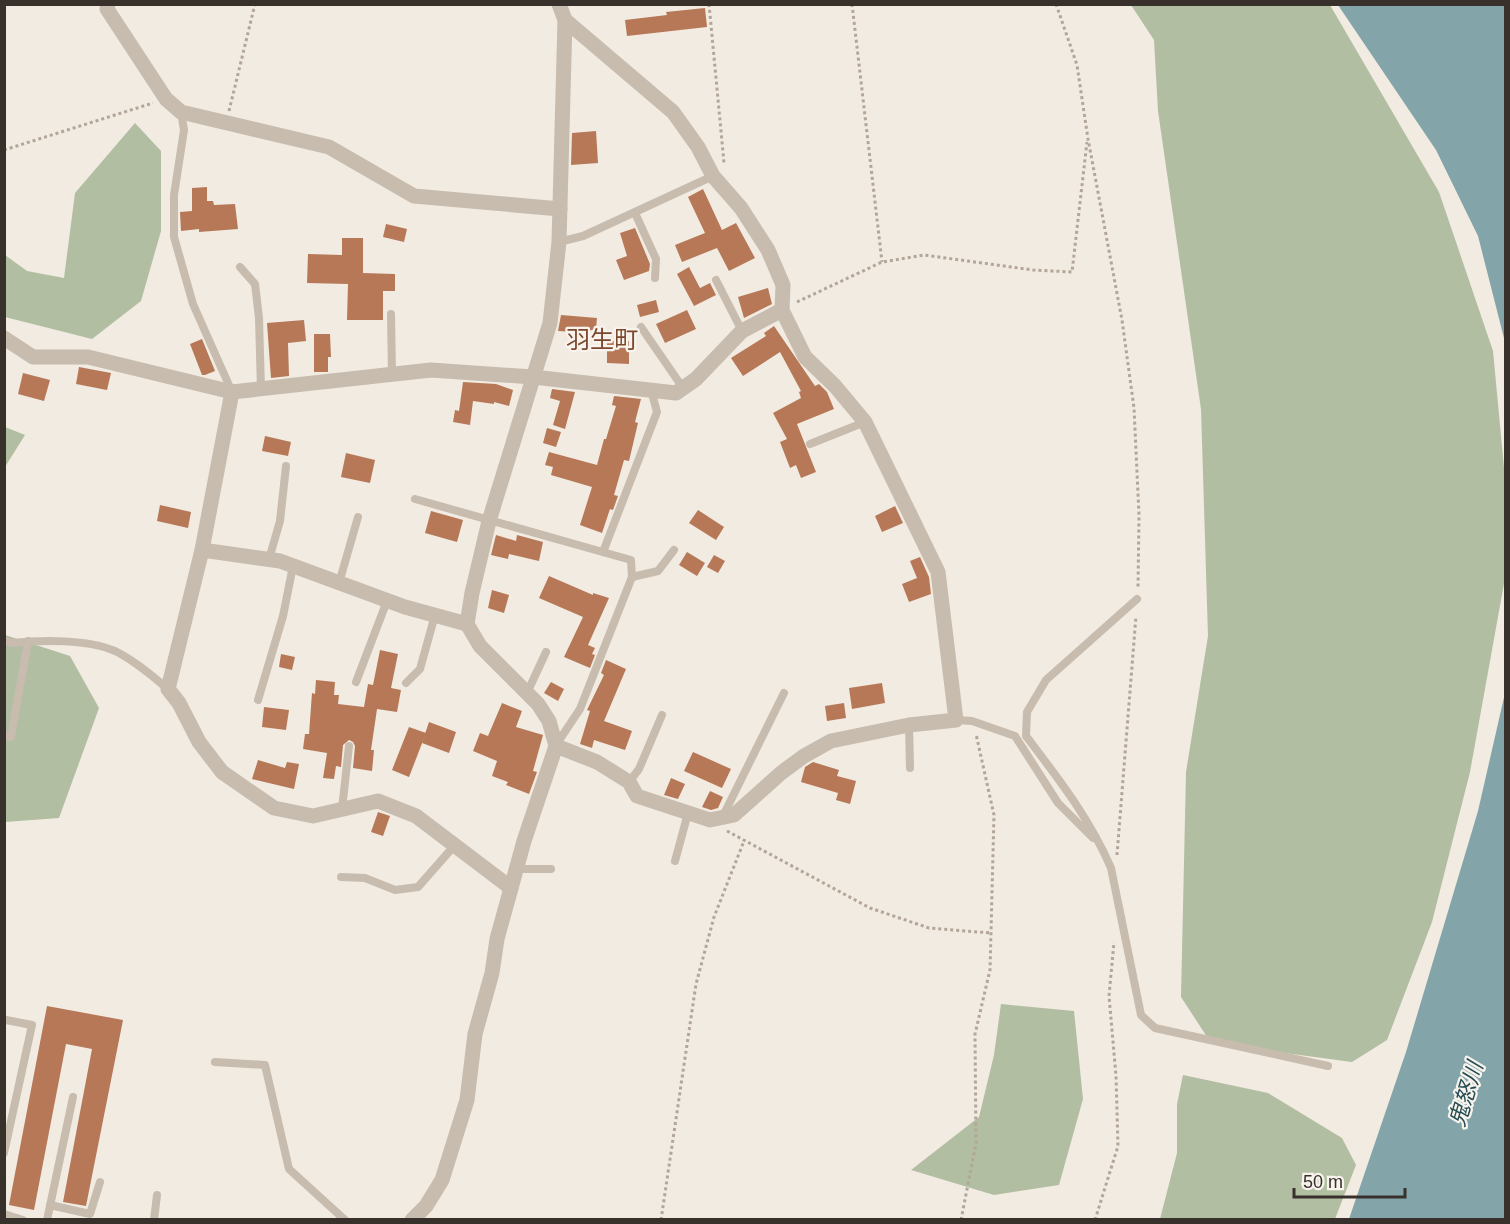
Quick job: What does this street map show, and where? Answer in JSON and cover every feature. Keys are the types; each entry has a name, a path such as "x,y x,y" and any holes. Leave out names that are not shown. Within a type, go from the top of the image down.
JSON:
{"street":[{"path":"108,4 107,9 166,99 181,112 329,147 414,196 560,208"},
{"path":"412,1220 426,1206 442,1180 467,1100 475,1034 492,973 498,939 538,795 556,746 549,721 538,704 480,646 467,624 489,521 550,323 560,208 565,20 559,4"},
{"path":"556,746 597,762 629,782 636,796 688,813 716,819 734,815 781,773 804,756 831,741 909,724 956,720 938,572 865,422 835,386 805,357 782,310 783,285 768,250 741,208 713,176 698,147 673,112 565,20"},
{"path":"4,338 33,357 88,357 232,392 431,370 533,377 676,393 696,379 742,331 782,310"},
{"path":"232,392 202,550 168,689 179,703 200,742 222,772 274,808 313,816 378,801 417,816 511,888"},
{"path":"202,550 269,559 387,600 467,624"}],"lane":[{"path":"181,112 184,130 174,195 174,237 193,304 232,392"},
{"path":"558,242 584,236 713,176"},
{"path":"634,213 656,259 656,278"},
{"path":"240,267 255,284 259,318 261,390"},
{"path":"716,280 742,331"},
{"path":"391,314 392,376"},
{"path":"641,327 683,388"},
{"path":"603,552 657,412 651,390"},
{"path":"810,444 865,422"},
{"path":"269,559 280,521 286,466"},
{"path":"414,499 631,560 632,577 580,709 556,746"},
{"path":"339,583 358,517"},
{"path":"632,577 658,571 674,550"},
{"path":"258,700 283,616 293,566"},
{"path":"1137,599 1046,680 1027,712 1026,736 1069,792 1102,847 1115,884 1141,1015 1155,1028 1328,1066"},
{"path":"356,682 387,600"},
{"path":"406,683 420,669 435,615"},
{"path":"4,641 12,643 79,642 114,651 168,689"},
{"path":"4,736 11,737 28,641"},
{"path":"527,693 546,652"},
{"path":"716,819 784,693"},
{"path":"629,782 639,770 662,716"},
{"path":"956,720 972,721 1015,736 1058,803 1102,847"},
{"path":"909,724 910,768"},
{"path":"342,809 349,746"},
{"path":"675,861 688,813"},
{"path":"340,877 365,878 395,890 418,887 455,845"},
{"path":"516,869 551,869"},
{"path":"4,1153 32,1025 6,1020"},
{"path":"215,1062 265,1065 289,1169 345,1220"},
{"path":"47,1220 73,1097"},
{"path":"51,1205 90,1214 100,1182"},
{"path":"154,1220 157,1195"},
{"path":"4,1215 23,1220"}],"path":[{"path":"225,123 255,4"},
{"path":"709,4 727,192"},
{"path":"852,4 882,262"},
{"path":"1056,4 1077,65 1088,139 1122,320 1134,408 1139,515 1137,599 1117,860"},
{"path":"4,150 166,99"},
{"path":"782,310 882,262 924,255 1033,270 1072,272 1088,139"},
{"path":"961,1220 976,1143 975,1035 990,970 994,815 972,721"},
{"path":"716,819 744,841 870,908 929,928 991,933"},
{"path":"661,1220 696,984 714,917 744,841"},
{"path":"1095,1220 1118,1146 1116,1076 1109,996 1114,936"}],"green space":[{"path":"1131,5 1330,5 1439,192 1493,351 1505,478 1505,578 1470,772 1432,922 1387,1040 1352,1062 1211,1043 1181,997 1186,772 1208,636 1201,409 1158,111 1154,40"},
{"path":"135,123 161,151 161,231 141,301 92,339 5,317 5,255 27,271 64,278 75,193"},
{"path":"5,427 25,435 5,467"},
{"path":"5,635 70,656 99,708 59,818 5,822"},
{"path":"1001,1004 1074,1011 1083,1099 1059,1185 994,1195 911,1170 979,1117 994,1055"},
{"path":"1183,1075 1268,1093 1342,1138 1356,1165 1335,1219 1160,1219 1177,1153 1177,1104"}],"water":[{"path":"1338,5 1505,5 1505,342 1478,236 1436,150"},
{"name":"鬼怒川","path":"1505,693 1505,1219 1349,1219 1406,1052 1478,811"}],"building":[{"path":"705,8 707,27 627,36 625,20 667,15 666,12"},
{"path":"596,131 598,163 571,165 572,133"},
{"path":"207,187 207,201 213,201 214,205 235,204 238,229 181,231 180,212 192,211 192,188"},
{"path":"703,189 722,230 736,223 755,258 729,271 717,248 682,262 675,245 705,233 688,197"},
{"path":"386,224 407,229 404,242 383,237"},
{"path":"635,228 650,264 649,271 624,280 616,260 627,256 620,233"},
{"path":"342,238 363,238 363,273 395,274 395,291 383,291 383,320 347,320 348,284 307,283 308,254 342,255"},
{"path":"689,267 700,288 710,283 716,295 694,306 677,274"},
{"path":"768,288 772,304 744,318 738,297"},
{"path":"656,300 659,312 640,317 637,305"},
{"path":"687,310 696,329 665,343 656,324"},
{"path":"561,315 597,318 596,329 575,334 575,332 558,331"},
{"path":"304,320 306,341 288,343 289,376 271,378 267,323"},
{"path":"774,326 815,386 819,384 827,392 834,409 797,424 816,472 801,478 796,465 790,468 780,442 787,439 773,413 801,398 799,392 801,391 780,352 743,376 731,358 766,336 764,333"},
{"path":"314,334 330,334 331,357 328,357 328,372 314,372"},
{"path":"202,339 215,371 205,375 202,375 190,344"},
{"path":"607,341 629,341 629,364 607,363"},
{"path":"79,367 111,373 107,390 76,384"},
{"path":"23,373 50,380 44,401 18,394"},
{"path":"463,382 496,384 513,390 509,406 494,402 494,404 473,401 470,425 453,422 455,410 459,411"},
{"path":"552,389 575,392 565,429 553,425 560,401 550,398"},
{"path":"614,396 641,399 629,461 624,460 614,495 618,496 613,510 610,509 602,533 580,525 592,487 551,475 553,467 545,465 549,452 597,465 616,406 612,405"},
{"path":"547,428 561,432 556,447 543,443"},
{"path":"265,436 291,442 288,456 262,451"},
{"path":"346,453 375,460 370,483 341,477"},
{"path":"160,505 191,512 188,528 157,521"},
{"path":"895,506 903,523 882,532 875,516"},
{"path":"698,510 724,527 716,540 689,523"},
{"path":"431,511 463,520 457,542 425,533"},
{"path":"496,535 516,541 517,535 543,542 539,561 509,554 508,559 491,555"},
{"path":"687,552 705,563 697,576 679,565"},
{"path":"714,555 725,561 718,573 707,567"},
{"path":"920,557 929,577 931,594 909,602 902,584 917,578 910,561"},
{"path":"549,576 593,595 593,593 609,598 588,645 595,648 590,668 564,657 583,617 539,598"},
{"path":"492,590 509,595 504,613 488,608"},
{"path":"380,650 398,654 391,688 401,690 397,712 377,709 371,750 374,750 372,771 353,768 355,746 349,740 343,745 341,767 336,766 334,779 323,778 327,753 303,749 305,734 309,734 312,693 315,694 316,680 335,682 334,695 339,695 338,704 364,707 368,684 373,685"},
{"path":"281,654 295,657 292,670 279,667"},
{"path":"606,660 626,669 604,721 632,731 625,750 594,740 592,748 580,744 590,711 587,710 604,675 601,673"},
{"path":"551,682 564,689 558,701 544,693"},
{"path":"882,683 885,703 852,709 849,688"},
{"path":"502,703 522,711 516,727 543,735 533,771 537,772 529,794 506,785 508,782 492,776 497,761 473,751 480,733 488,736"},
{"path":"844,703 846,718 827,721 825,706"},
{"path":"264,707 289,710 286,730 262,727"},
{"path":"429,722 456,732 449,753 422,743"},
{"path":"409,727 426,733 409,777 392,770"},
{"path":"693,752 731,769 722,788 684,771"},
{"path":"258,760 285,768 287,762 299,764 294,789 252,779"},
{"path":"813,762 839,770 837,776 856,781 850,804 836,800 838,793 801,782 805,767"},
{"path":"671,778 685,784 678,799 664,795"},
{"path":"710,791 723,797 718,808 711,810 702,807"},
{"path":"378,812 390,816 383,836 371,832"},
{"path":"47,1006 123,1020 86,1206 63,1202 92,1049 66,1044 34,1210 9,1205"}],"district":[{"name":"羽生町","path":"602,339"}]}
